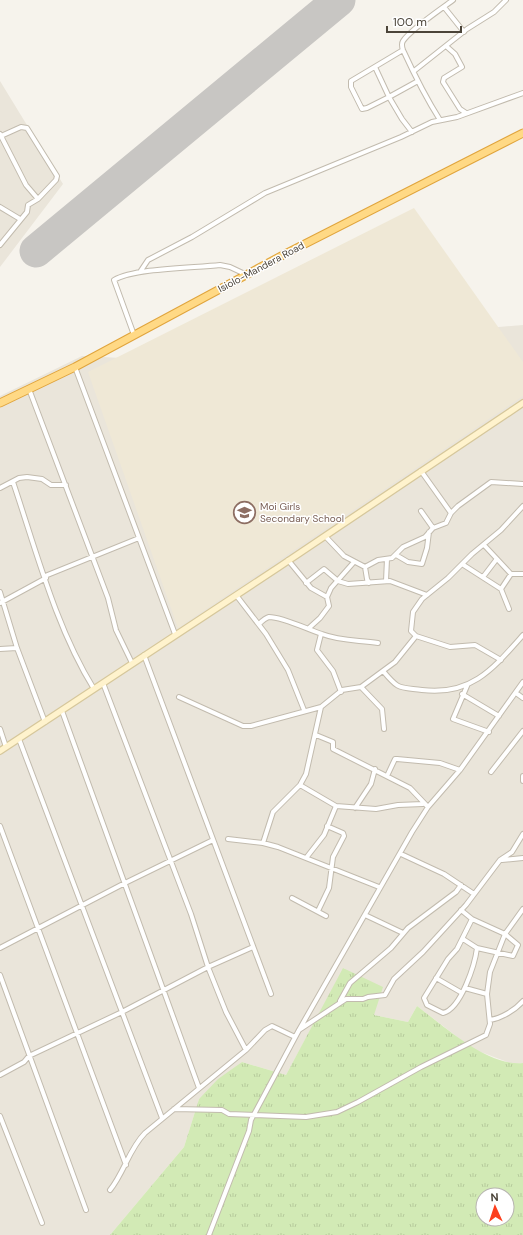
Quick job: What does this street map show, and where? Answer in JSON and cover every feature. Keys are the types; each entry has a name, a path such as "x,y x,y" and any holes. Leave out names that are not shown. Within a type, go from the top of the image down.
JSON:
{"highway":[{"name":"Isiolo-Mandera Road","path":"0,403 75,367 285,254 523,133"}],"main road":[{"path":"0,751 46,722 175,634 325,536 523,403"}],"street":[{"path":"440,120 426,99 424,91 403,50 402,44 404,40 453,0"},
{"path":"414,71 464,32 494,12 506,0"},
{"path":"444,7 464,32"},
{"path":"446,46 455,54 462,67 444,78 443,82 460,109 466,113"},
{"path":"403,50 375,67 365,71 350,82 358,104 364,109 389,98 418,81"},
{"path":"375,67 389,98 412,132"},
{"path":"140,272 148,260 192,237 265,193 412,132 425,125 466,113 523,93"},
{"path":"0,245 27,212 28,205 38,199 56,180 57,176 27,128 21,127 0,135 26,185 38,199"},
{"path":"0,207 20,219"},
{"path":"134,335 114,280 119,277 140,272 220,265 230,267 247,275"},
{"path":"75,367 175,634"},
{"path":"29,388 93,556 108,598 116,630 132,663"},
{"path":"421,471 451,513"},
{"path":"0,488 19,478 27,477 42,479 51,485 66,485"},
{"path":"13,482 77,660 94,689"},
{"path":"365,567 378,560 396,555 403,548 425,537 433,528 446,523 451,513 462,502 491,482 523,484"},
{"path":"501,660 475,645 450,647 416,636 411,631 413,612 416,605 448,578 472,554 508,524 523,506"},
{"path":"421,511 433,528"},
{"path":"396,555 408,562 422,564 427,548 429,532"},
{"path":"325,536 344,556 365,567"},
{"path":"2,602 46,577 139,538"},
{"path":"484,545 496,560 511,574 523,574"},
{"path":"386,581 387,558"},
{"path":"288,560 311,588 327,598"},
{"path":"483,577 496,560"},
{"path":"308,628 320,618 329,606 327,598 331,588 354,562"},
{"path":"462,564 501,589 509,609"},
{"path":"365,567 366,579 369,583"},
{"path":"306,583 324,569 338,581 354,585 386,581 402,585 427,595"},
{"path":"501,589 511,574"},
{"path":"0,592 17,648 46,722"},
{"path":"236,594 259,624 290,673 304,710"},
{"path":"259,624 264,619 272,617 308,628 321,634 346,640 378,643"},
{"path":"321,634 317,650 332,671 341,692"},
{"path":"488,732 453,719 462,694 467,686 501,660 523,635"},
{"path":"179,698 243,726 251,726 304,710 322,707 342,690 361,687 395,662 416,636"},
{"path":"0,649 17,648"},
{"path":"144,655 271,994"},
{"path":"383,671 401,689 441,692 467,686"},
{"path":"209,1235 254,1115 295,1037 365,915 379,887 401,854 428,807 460,770 523,682"},
{"path":"103,683 191,914 208,967 226,1012 246,1050"},
{"path":"361,687 382,709 384,729"},
{"path":"516,693 523,698"},
{"path":"462,694 499,716"},
{"path":"263,843 273,812 300,785 308,768 322,707"},
{"path":"62,711 199,1088"},
{"path":"0,729 6,746"},
{"path":"491,772 523,731"},
{"path":"316,735 333,742 333,749 410,788 423,804 428,807"},
{"path":"20,739 162,1118"},
{"path":"387,776 395,759 397,758 440,763 460,770"},
{"path":"355,808 371,784 375,769"},
{"path":"523,776 523,781"},
{"path":"300,785 336,806 376,809 398,805 423,804"},
{"path":"306,858 324,835 336,806"},
{"path":"0,826 126,1165"},
{"path":"318,911 330,888 333,857 344,836 343,833 327,826"},
{"path":"299,1030 313,1022 346,998 363,1000 368,997 385,995 394,979 423,952 461,910 500,860 512,852 523,834"},
{"path":"228,839 263,843 306,858 379,887"},
{"path":"0,948 170,860 213,840"},
{"path":"401,854 444,874 474,894"},
{"path":"500,860 523,858"},
{"path":"340,1002 350,983 391,948 403,933 456,892 461,885"},
{"path":"292,898 326,916"},
{"path":"174,1109 222,1110 229,1114 306,1117 337,1112 381,1091 453,1050 481,1038 488,1032 490,1020 487,994 490,972 505,934 523,909"},
{"path":"461,910 472,919 505,934 520,945 513,956 496,954 477,948 463,939"},
{"path":"365,915 403,933"},
{"path":"472,919 463,939 436,978 424,1001 439,1012 447,1012 465,988 473,969 477,948"},
{"path":"0,1075 24,1062 29,1056 122,1012 208,967 253,947"},
{"path":"0,975 86,1210"},
{"path":"436,978 462,993"},
{"path":"465,988 487,994"},
{"path":"490,1020 503,1016 518,1007 523,1001"},
{"path":"110,1190 126,1165 132,1150 140,1139 162,1118 246,1050 265,1030 272,1026 295,1037"},
{"path":"0,1116 42,1223"}],"shaded area":[{"path":"0,81 63,184 0,267"},
{"name":"Moi Girls Secondary School","path":"414,208 523,362 523,396 178,628 88,372"},
{"path":"523,325 523,1063 513,1064 473,1049 417,1006 408,1022 374,1015 344,968 286,1075 242,1062 199,1099 184,1147 110,1235 0,1235 0,396 82,356 241,364 476,329"}],"green space":[{"path":"343,968 383,987 374,1015 408,1022 417,1006 453,1034 481,1052 495,1059 510,1063 523,1063 523,1235 110,1235 184,1147 199,1099 218,1079 242,1062 286,1075"}],"taxiway":[{"path":"328,0 333,5"}],"runway":[{"path":"36,251 339,0"}],"place":[{"name":"Moi Girls Secondary School","path":"244,512"}]}
